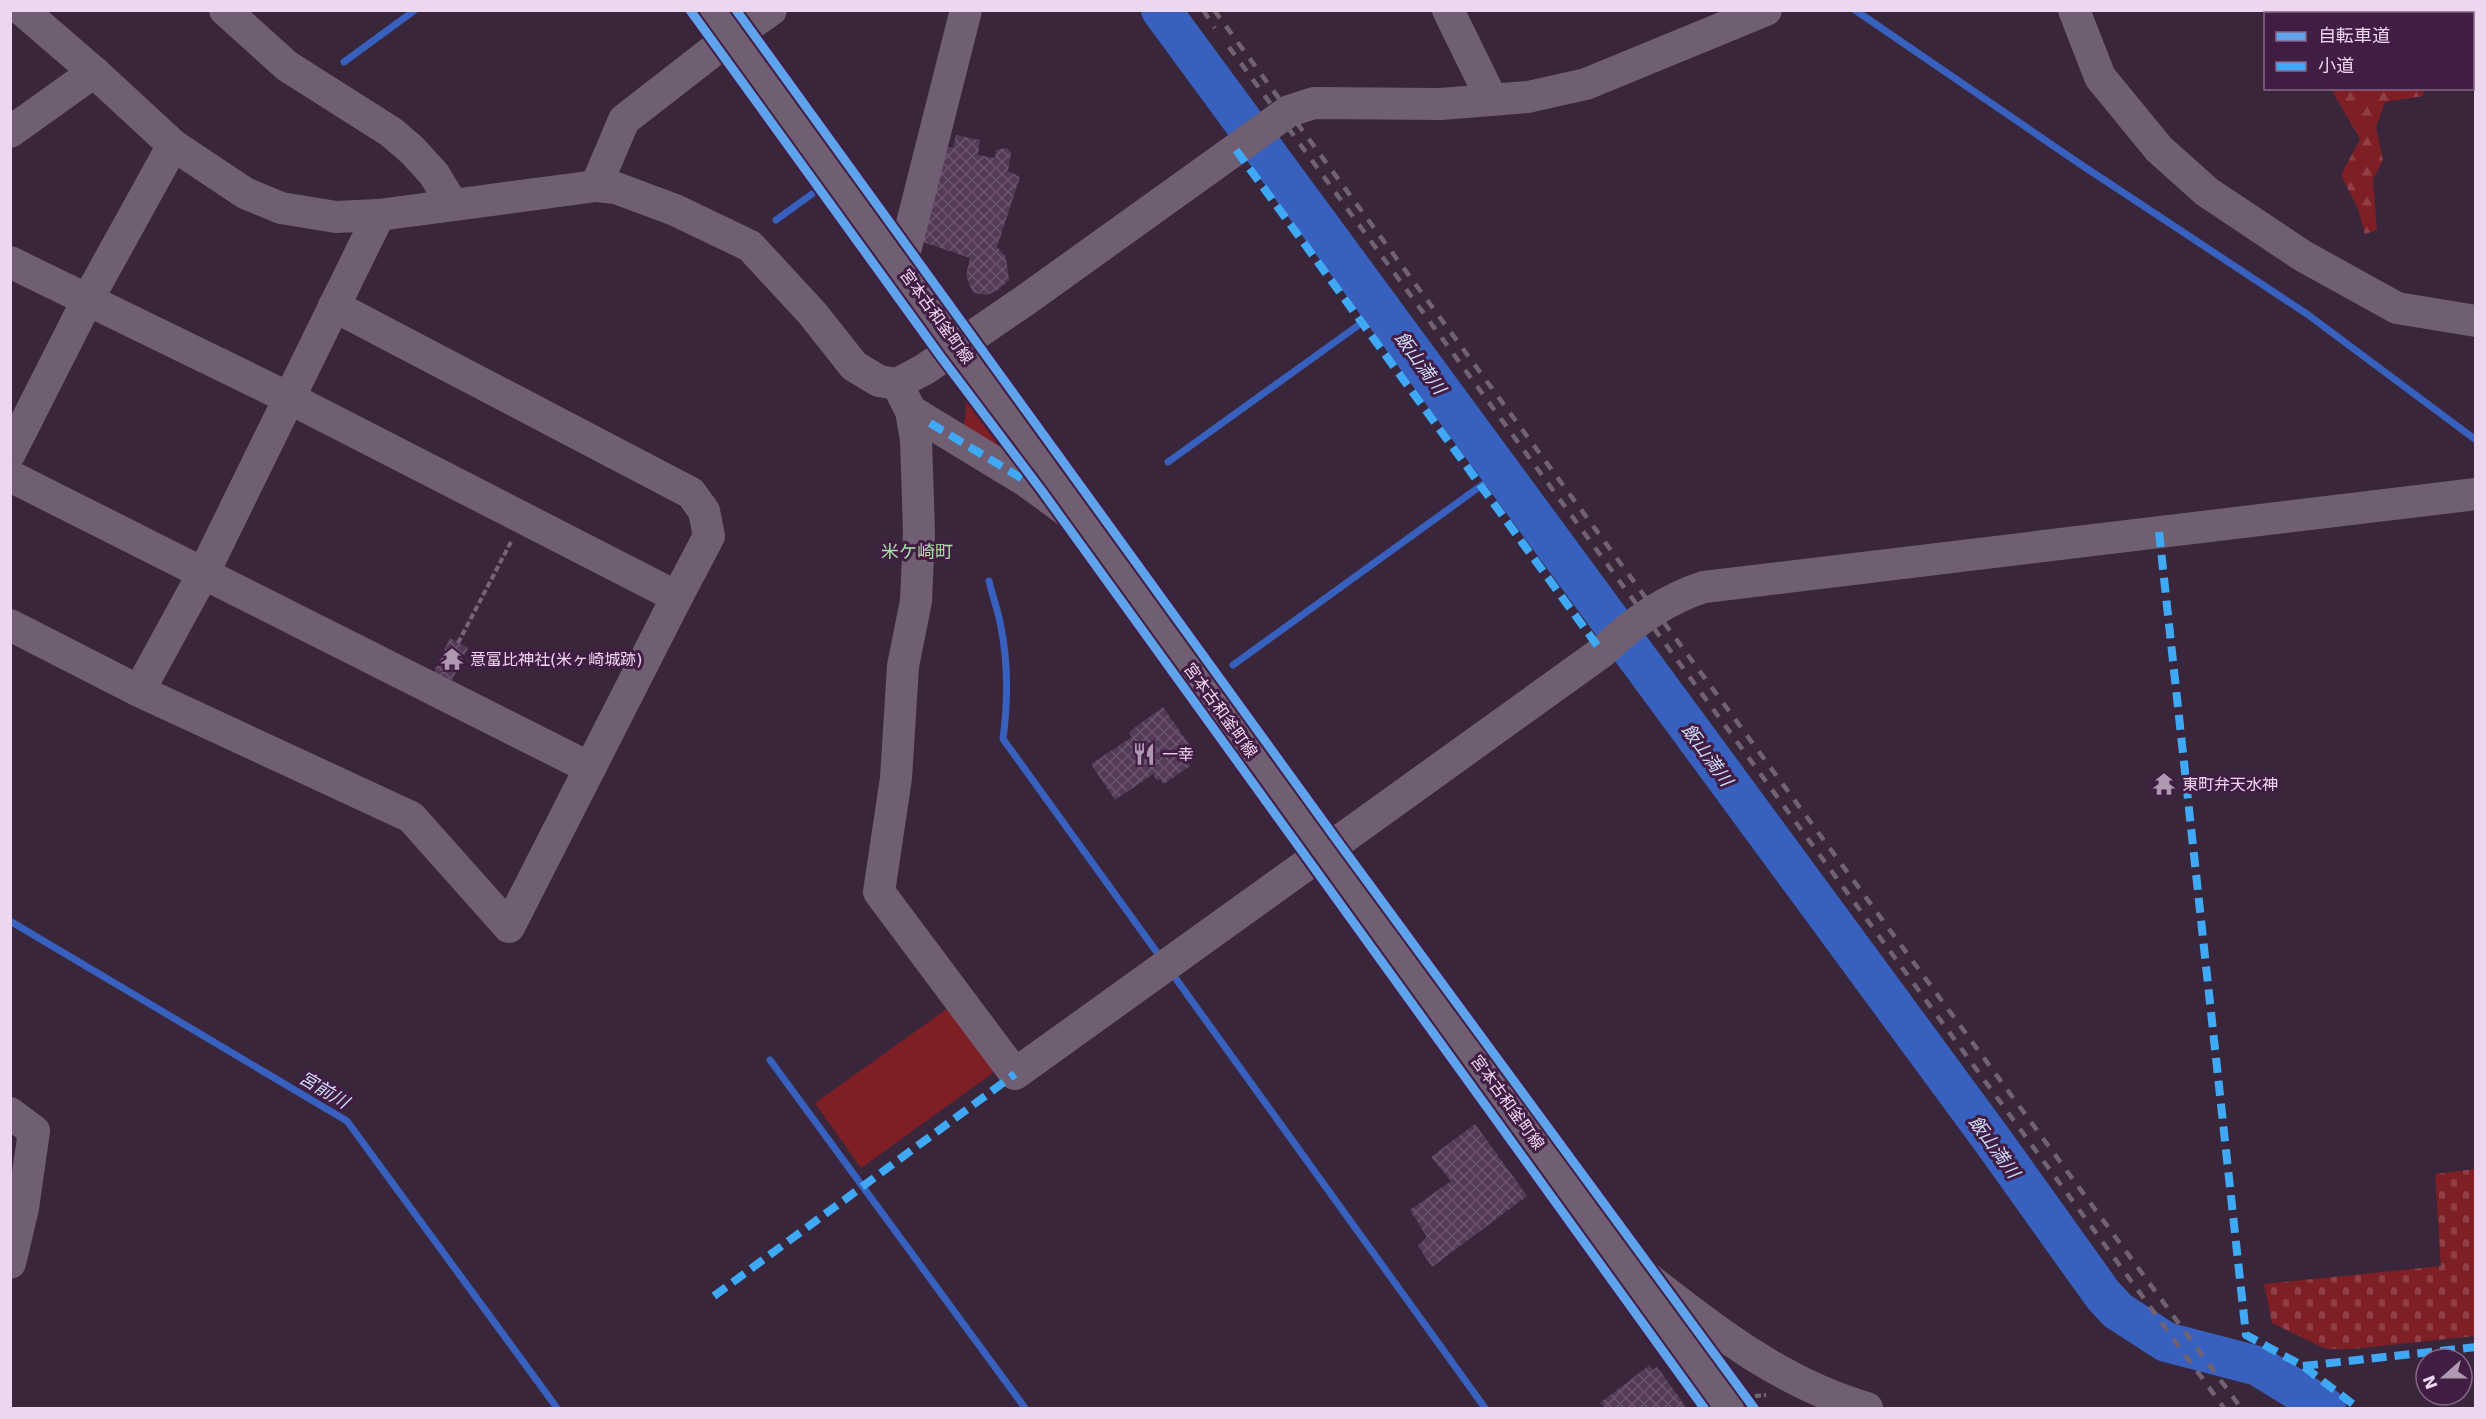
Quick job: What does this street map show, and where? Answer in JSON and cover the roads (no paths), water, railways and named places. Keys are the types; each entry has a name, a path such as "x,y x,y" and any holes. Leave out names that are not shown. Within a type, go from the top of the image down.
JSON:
{"street":[{"path":"22,10 173,145 245,193 281,208 336,217 378,215 596,186 616,188 675,210 750,246 788,286 855,366 879,381 897,384 925,369 1027,299 1289,111 1314,103 1441,104 1528,97 1586,84 1766,10"},
{"path":"225,10 287,66 391,132 434,174 453,204"},
{"name":"宮本古和釜町線","path":"716,10 1324,853 1622,1257 1738,1404"},
{"path":"596,186 624,120 771,10"},
{"path":"901,267 966,10"},
{"path":"1448,10 1492,100"},
{"path":"2082,14 2100,76 2159,149 2207,192 2303,256 2397,308 2475,321"},
{"path":"10,132 94,72"},
{"path":"10,453 88,299 173,145"},
{"path":"139,691 204,572 378,215"},
{"path":"10,262 289,398 677,597"},
{"path":"10,625 139,691 411,817 509,927 709,536 704,511 692,493 334,306"},
{"path":"897,384 921,417 1026,481 1062,507 1097,538"},
{"path":"921,417 916,601 903,666 896,778 879,892 1015,1074 1682,594 1704,587 2475,494"},
{"path":"10,476 590,768"},
{"path":"10,1113 34,1131 23,1208 10,1263"},
{"path":"1622,1257 1699,1318 1755,1358 1839,1400 1867,1408"}],"waterway":[{"path":"344,62 415,10"},
{"name":"飯山満川","path":"1161,10 1993,1141 2103,1295 2118,1311 2166,1342 2258,1366 2326,1408"},
{"path":"1855,10 2080,164 2307,314 2476,440"},
{"path":"776,220 812,194"},
{"path":"1168,462 1381,309"},
{"path":"1233,665 1500,472"},
{"path":"989,581 1005,651 1006,710 1003,739 1161,958"},
{"name":"宮前川","path":"10,921 347,1121 557,1408"},
{"path":"1171,972 1485,1408"},
{"path":"770,1060 1025,1408"}],"railway":[{"path":"1203,10 1215,28"},
{"path":"1214,10 2241,1408"},
{"path":"1229,47 2224,1408"}],"place":[{"name":"意富比神社(米ヶ崎城跡)","path":"452,659"},
{"name":"一幸","path":"1144,754"},
{"name":"東町弁天水神","path":"2164,784"}],"district":[{"name":"米ケ崎町","path":"917,552"}]}
